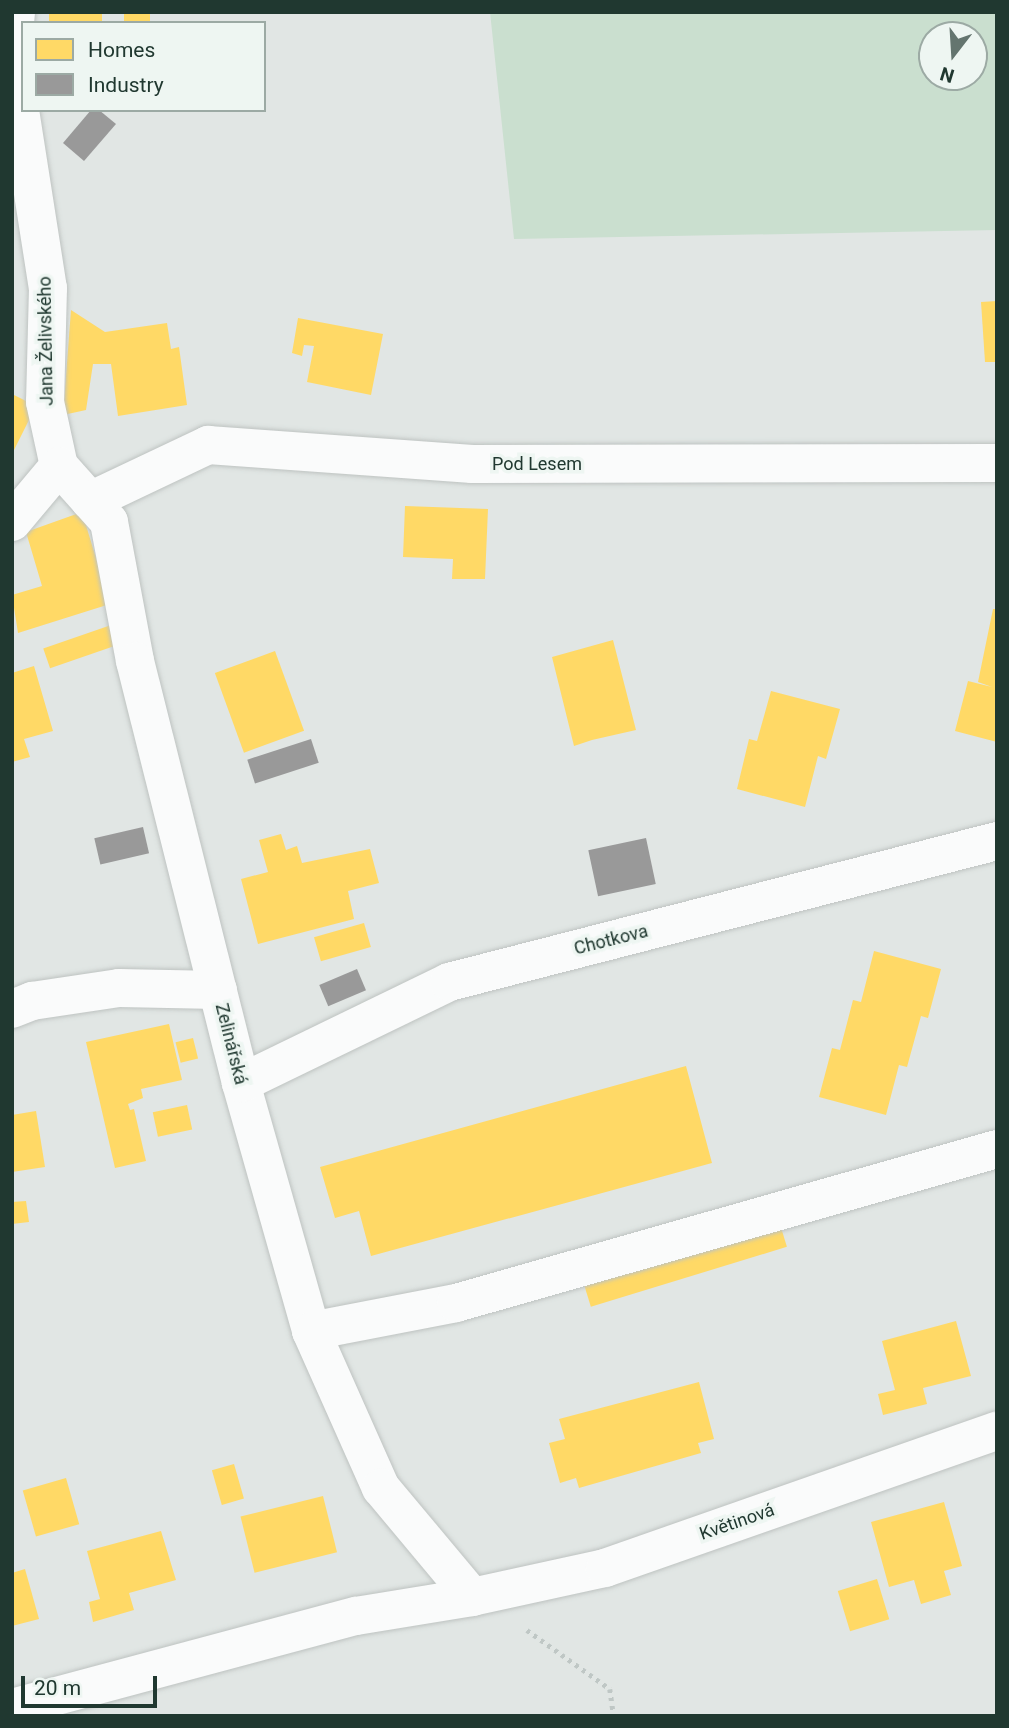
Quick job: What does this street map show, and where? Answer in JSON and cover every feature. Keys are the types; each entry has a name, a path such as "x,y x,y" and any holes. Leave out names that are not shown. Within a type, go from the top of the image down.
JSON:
{"street":[{"name":"Jana Želivského","path":"16,12 12,57 48,288 45,402 59,466"},
{"name":"Pod Lesem","path":"90,501 208,445 472,464 997,463"},
{"name":"Zelinářská","path":"59,466 109,522 135,662 241,1083 311,1331 382,1488 472,1598"},
{"path":"12,523 59,466"},
{"name":"Chotkova","path":"241,1083 449,982 997,841"},
{"path":"12,1009 32,1001 119,988 218,990"},
{"path":"311,1331 456,1303 997,1149"},
{"name":"Květinová","path":"12,1708 356,1616 472,1598 605,1568 997,1431"}],"path":[{"path":"472,1598 559,1648 610,1689 614,1716"}],"green space":[{"path":"490,12 997,12 997,230 514,239"}],"building: Homes":[{"path":"49,12 102,12 102,21 49,21"},
{"path":"124,12 150,12 150,21 124,21"},
{"path":"997,301 997,362 985,362 981,302"},
{"path":"71,310 105,332 167,323 171,349 179,347 187,405 118,416 111,364 93,364 86,410 63,415"},
{"path":"298,318 383,334 371,395 307,382 314,346 304,345 302,356 292,353"},
{"path":"12,394 36,406 12,454"},
{"path":"405,506 488,509 485,579 452,579 453,559 403,557"},
{"path":"82,512 110,604 18,633 12,595 42,586 26,532"},
{"path":"993,609 997,609 997,742 955,731 968,681 992,687 978,682"},
{"path":"117,623 124,643 50,668 43,648"},
{"path":"613,640 636,730 574,746 552,657"},
{"path":"275,651 304,731 244,753 215,673"},
{"path":"34,666 53,731 24,739 30,757 12,762 12,673"},
{"path":"771,691 840,709 826,759 818,756 805,807 737,789 749,739 757,741"},
{"path":"281,834 286,850 297,846 302,863 370,849 379,883 348,891 354,919 258,944 241,879 268,872 259,840"},
{"path":"364,923 371,947 321,961 314,937"},
{"path":"874,951 941,969 928,1018 921,1016 907,1067 899,1065 886,1115 819,1097 832,1048 840,1050 853,1000 861,1002"},
{"path":"169,1024 182,1080 141,1089 143,1098 128,1104 130,1110 134,1109 146,1161 115,1168 86,1042"},
{"path":"193,1038 198,1058 181,1063 176,1042"},
{"path":"686,1066 712,1163 371,1256 359,1211 335,1218 320,1167"},
{"path":"187,1105 192,1129 158,1137 153,1112"},
{"path":"36,1111 45,1167 12,1172 12,1115"},
{"path":"26,1201 29,1222 12,1224 12,1202"},
{"path":"779,1221 787,1247 591,1307 583,1281"},
{"path":"956,1321 971,1376 923,1388 927,1404 883,1415 878,1394 895,1390 882,1341"},
{"path":"699,1382 714,1439 698,1443 701,1453 579,1488 576,1478 560,1483 549,1443 565,1439 559,1419"},
{"path":"234,1464 244,1499 222,1505 212,1470"},
{"path":"66,1478 79,1524 36,1537 23,1490"},
{"path":"323,1496 337,1552 255,1573 241,1517"},
{"path":"944,1502 962,1566 944,1571 951,1595 921,1604 914,1580 889,1587 871,1522"},
{"path":"161,1531 176,1580 129,1593 134,1610 93,1622 89,1602 100,1599 87,1551"},
{"path":"25,1569 39,1619 12,1626 12,1573"},
{"path":"877,1579 889,1619 850,1631 838,1591"}],"building: Industry":[{"path":"89,112 101,112 116,124 84,161 63,143"},
{"path":"311,739 319,763 255,783 247,760"},
{"path":"143,827 149,853 100,865 94,838"},
{"path":"646,838 656,884 598,896 588,850"},
{"path":"357,969 366,990 328,1006 319,985"}]}
